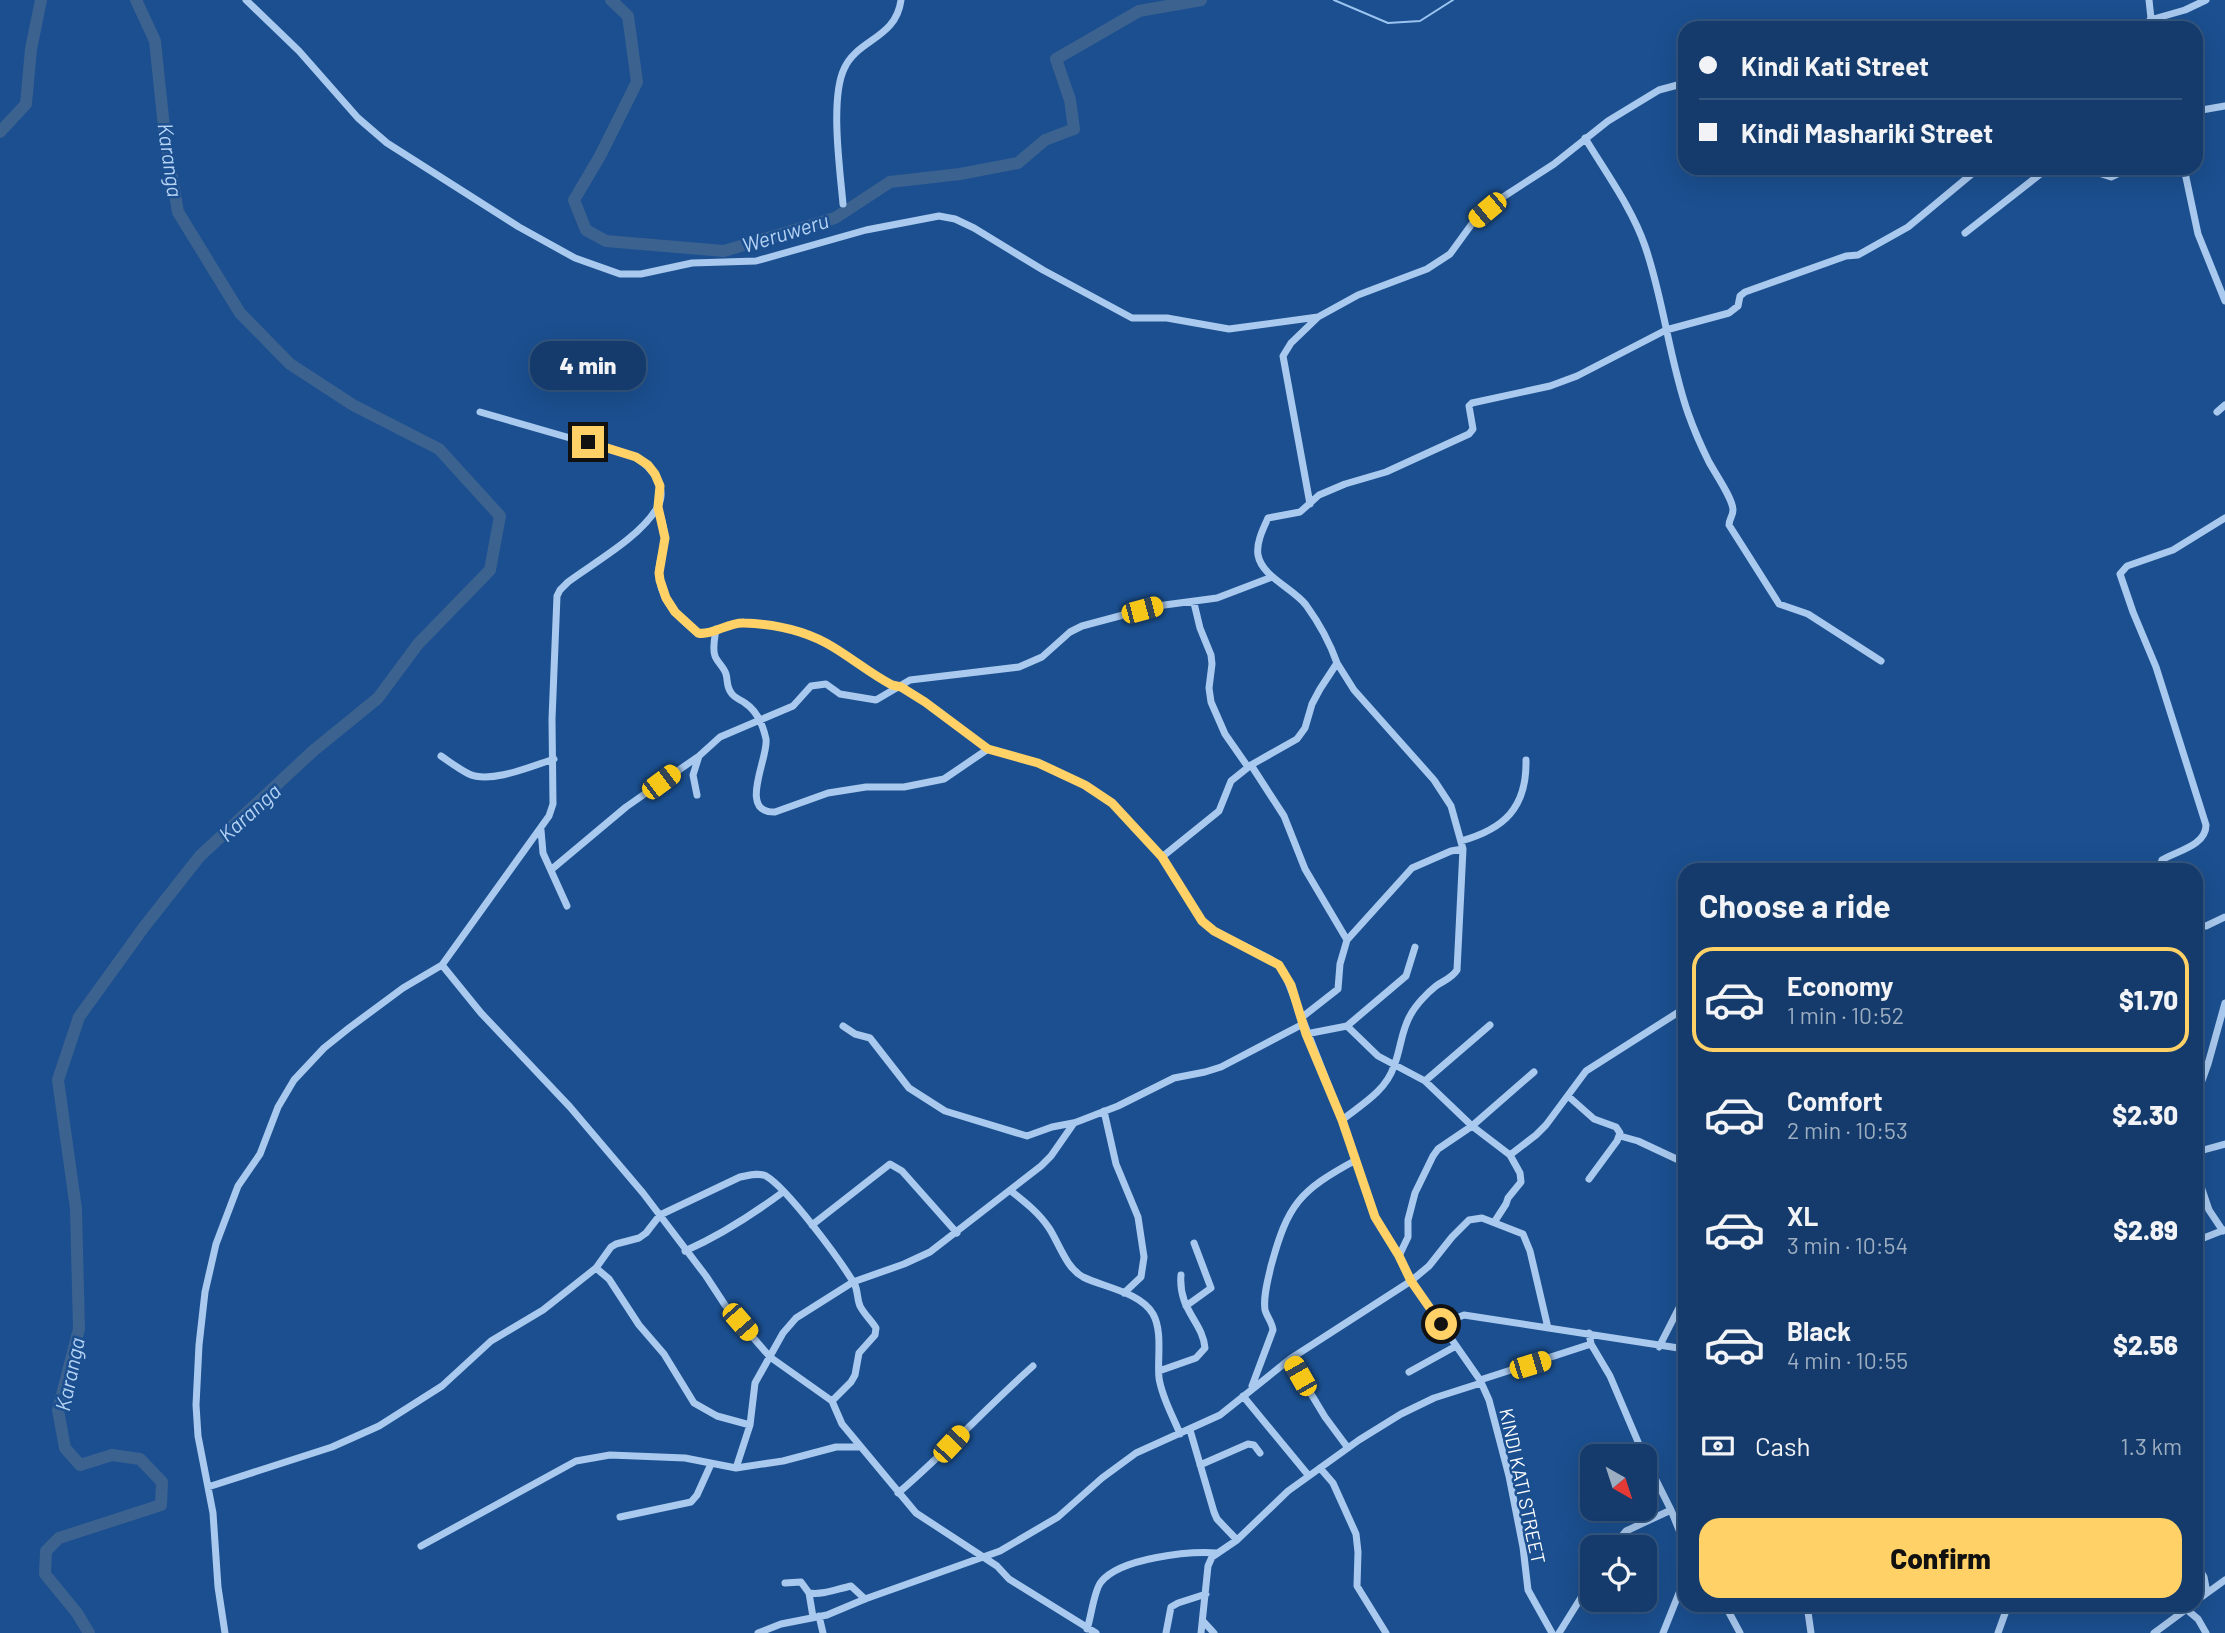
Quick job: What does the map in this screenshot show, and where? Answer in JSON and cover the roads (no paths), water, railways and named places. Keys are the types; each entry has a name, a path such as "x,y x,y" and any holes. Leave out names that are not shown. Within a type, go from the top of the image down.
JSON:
{"street":[{"path":"246,0 299,51 358,118 387,143 530,233 575,258 620,274 641,274 692,264 756,261 866,230 939,216 955,219 974,228 1135,319 1160,317 1229,329 1318,317"},
{"path":"843,204 837,134 843,70 855,56 895,22 901,0"},
{"path":"2149,0 2151,21"},
{"path":"2158,21 2206,0"},
{"path":"1310,504 1283,356 1291,343 1318,317 1358,295 1427,269 1442,260 1450,254 1474,221 1500,200 1554,164 1608,121 1659,90 1678,85"},
{"path":"2203,110 2225,106"},
{"path":"1586,138 1642,237 1657,284 1688,412 1697,436 1732,505 1733,514 1728,525 1782,606 1808,614 1881,661"},
{"path":"1342,1120 1380,1090 1387,1081 1411,1014 1433,989 1457,970 1462,845 1451,806 1444,795 1380,717 1354,690 1324,632 1306,605 1272,577 1259,558 1259,542 1268,518 1300,512 1319,495 1385,472 1469,434 1473,429 1469,407 1472,403 1531,391 1577,376 1666,330 1729,313 1738,306 1740,296 1745,292 1846,256 1864,253 1908,227 1971,175"},
{"path":"1965,233 2039,175"},
{"path":"2185,175 2198,234 2225,301"},
{"path":"2217,412 2225,405"},
{"path":"480,412 636,457 648,465 660,486 658,507 665,538 659,573 666,598 675,612 698,633 740,622 792,630 831,645 887,683 901,687 951,719 988,749 944,779 904,787 866,787 828,793 769,812 761,807 756,797 757,782 766,751 761,721 752,708 733,695 727,687 727,675 714,653 716,629"},
{"path":"225,1633 218,1587 213,1513 197,1426 199,1345 205,1292 216,1244 238,1186 260,1154 284,1094 309,1063 349,1028 403,988 442,965 541,830 553,804 553,659 556,607 560,590 628,538 658,507"},
{"path":"2161,863 2162,860 2201,839 2206,832 2206,825 2156,667 2120,574 2127,566 2173,550 2225,518"},
{"path":"552,869 634,801 699,756 720,737 797,704 808,689 816,684 826,684 840,694 870,700 881,698 911,680 1018,667 1042,657 1082,625 1157,606 1217,598 1272,577"},
{"path":"1194,603 1212,664 1209,688 1211,702 1225,734 1284,816 1305,869 1347,940"},
{"path":"1162,857 1219,811 1228,785 1249,766 1297,739 1302,733 1312,704 1338,663"},
{"name":"KINDI KATI STREET","path":"988,749 1038,763 1085,785 1112,803 1162,857 1202,921 1214,931 1279,965 1291,985 1306,1034 1342,1120 1375,1217 1411,1281 1480,1382 1489,1400 1500,1437 1523,1547 1528,1590 1532,1601 1553,1632"},
{"path":"441,756 470,775 481,778 509,773 554,759"},
{"path":"696,795 693,770 699,756"},
{"path":"843,1026 855,1034 870,1038 909,1088 945,1111 1027,1136 1052,1126 1074,1123 1174,1078 1222,1066 1302,1021 1338,989 1340,964 1347,940 1412,868 1482,835 1507,818 1521,794 1526,776 1526,760"},
{"path":"541,830 543,853 568,906"},
{"path":"526,849 543,853"},
{"path":"2203,926 2225,917"},
{"path":"1306,1034 1347,1026 1406,976 1415,947"},
{"path":"442,965 481,1013 570,1107 660,1214 725,1306 770,1357 832,1401 842,1424 916,1513 998,1566 1009,1578 1096,1633"},
{"path":"2203,1077 2225,1003"},
{"path":"1510,1155 1536,1135 1586,1071 1617,1054 1678,1013"},
{"path":"1425,1081 1490,1025"},
{"path":"1347,1026 1378,1056 1425,1081 1472,1126 1510,1155 1520,1173 1521,1182 1508,1198 1495,1222"},
{"path":"1399,1256 1408,1237 1408,1220 1415,1193 1427,1165 1438,1149 1472,1126 1534,1072"},
{"path":"1568,1096 1594,1118 1620,1131 1620,1136 1589,1179"},
{"path":"1104,1111 1118,1171 1138,1217 1144,1257 1141,1277 1124,1293"},
{"path":"736,1468 750,1425 755,1383 783,1333 796,1318 853,1282 917,1258 957,1233 1051,1156 1074,1123"},
{"path":"1620,1136 1678,1160"},
{"path":"2203,1150 2225,1144"},
{"path":"1252,1388 1273,1330 1265,1308 1265,1297 1283,1225 1308,1189 1356,1160"},
{"path":"812,1225 890,1164 902,1171 957,1233"},
{"path":"208,1487 332,1447 379,1426 442,1386 491,1341 543,1310 596,1268 616,1244 639,1238 653,1226 660,1214 712,1189 753,1174 765,1175 812,1225 853,1282 858,1291 860,1305 876,1328 859,1353 851,1382 832,1401"},
{"path":"1011,1191 1026,1202 1049,1228 1067,1260 1081,1276 1124,1293 1149,1309 1154,1316 1159,1371 1166,1400 1180,1434"},
{"path":"685,1251 714,1239 783,1192"},
{"path":"2203,1192 2209,1209 2224,1231 2203,1238"},
{"path":"758,1633 769,1627 799,1619 837,1612 865,1599 1000,1552 1045,1526 1136,1453 1220,1415 1290,1359 1411,1281 1429,1266 1469,1220 1482,1218 1495,1222 1520,1232 1526,1239 1548,1328"},
{"path":"1186,1306 1211,1288 1194,1243"},
{"path":"596,1268 609,1279 639,1325 664,1354 694,1403 717,1416 750,1425"},
{"path":"1159,1371 1196,1359 1205,1348 1202,1335 1186,1306 1180,1285 1181,1275"},
{"path":"1659,1347 1678,1310"},
{"path":"1441,1324 1464,1315 1678,1348"},
{"path":"1589,1333 1591,1344 1610,1376 1639,1444"},
{"path":"1201,1633 1208,1566 1212,1557 1237,1540 1280,1498 1309,1476 1401,1414 1434,1398 1591,1344"},
{"path":"1409,1372 1456,1346"},
{"path":"1290,1359 1325,1417 1348,1448"},
{"path":"898,1493 937,1460 983,1411 1033,1366"},
{"path":"1243,1396 1309,1476"},
{"path":"1190,1430 1217,1519 1237,1540"},
{"path":"1200,1465 1251,1444 1260,1453"},
{"path":"421,1546 576,1461 610,1455 685,1458 736,1468 783,1461 836,1447 862,1447"},
{"path":"620,1517 691,1502 697,1495 710,1464"},
{"path":"1320,1468 1333,1483 1356,1534 1357,1586 1386,1633"},
{"path":"1657,1483 1678,1528"},
{"path":"1623,1535 1671,1510"},
{"path":"1087,1629 1099,1584 1116,1571 1170,1554 1217,1553"},
{"path":"2203,1575 2207,1592"},
{"path":"2203,1595 2225,1580"},
{"path":"785,1583 801,1583 809,1593 810,1603 823,1633"},
{"path":"809,1593 831,1592 851,1586 865,1599"},
{"path":"1166,1633 1171,1607 1206,1594"},
{"path":"1553,1632 1580,1596"},
{"path":"1663,1633 1678,1596"},
{"path":"799,1619 810,1603"},
{"path":"1729,1612 1740,1633"},
{"path":"1808,1612 1811,1633"},
{"path":"1998,1633 2006,1612"},
{"path":"2154,1633 2182,1612"},
{"path":"2193,1612 2206,1633"},
{"path":"1203,1621 1214,1633"},
{"path":"1075,1633 1080,1624"}],"waterway":[{"name":"Karanga","path":"0,132 26,104 31,49 41,0"},
{"name":"Karanga","path":"89,1633 77,1613 45,1574 46,1551 59,1538 161,1505 162,1482 140,1459 112,1455 80,1465 65,1448 58,1410 79,1329 76,1209 58,1080 79,1017 144,927 200,856 313,751 378,698 418,644 490,570 500,516 439,449 353,405 290,364 240,313 178,212 165,137 155,41 136,0"},
{"name":"Weruweru","path":"611,0 628,16 637,82 600,156 574,200 586,230 606,241 724,251 835,218 890,182 960,174 1018,163 1045,140 1074,129 1070,100 1056,59 1139,11 1201,0"},
{"path":"1334,0 1388,23 1420,21 1453,0"}]}
